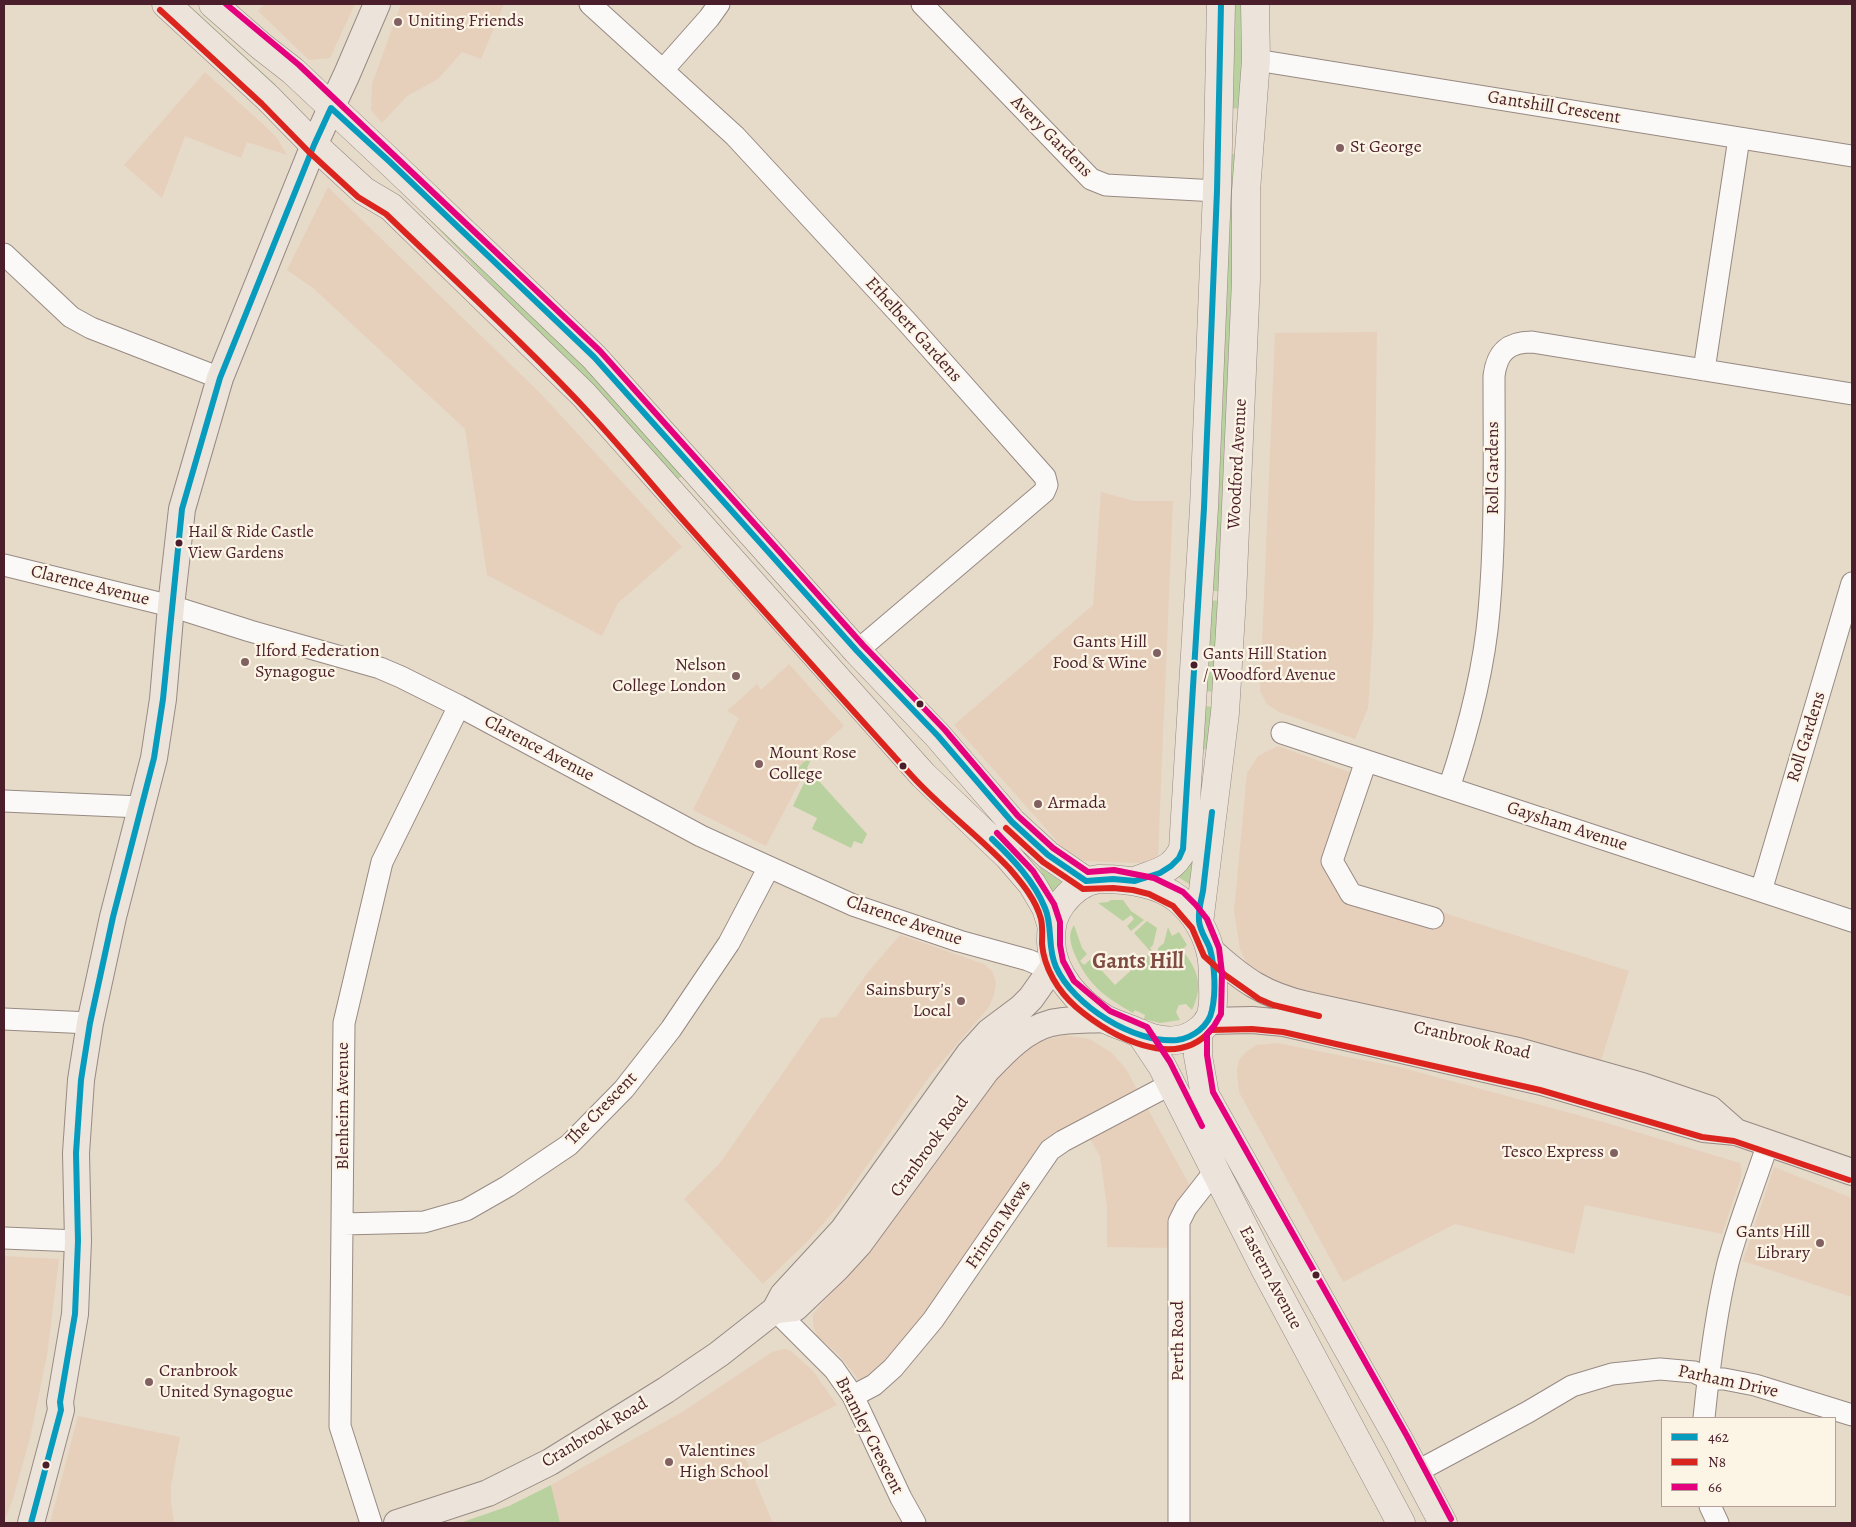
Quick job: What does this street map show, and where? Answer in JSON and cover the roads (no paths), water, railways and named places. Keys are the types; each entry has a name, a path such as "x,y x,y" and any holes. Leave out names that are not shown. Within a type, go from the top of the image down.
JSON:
{"highway":[{"path":"166,4 268,98 314,145 364,191 391,207 584,395 923,775 1008,856 1032,884 1046,908 1051,924 1054,969 1067,986 1105,1019 1155,1039 1172,1040 1189,1037 1203,1026 1212,1012 1213,974 1211,951 1199,923 1178,899 1152,886 1135,882 1113,879 1086,881 1064,900 1056,911 1051,924"},
{"path":"213,4 293,71 594,357 857,651 938,736 1012,822 1048,855 1086,881"},
{"name":"Woodford Avenue","path":"1135,882 1160,873 1171,866 1179,858 1183,849 1204,508 1217,191 1221,4"},
{"name":"Woodford Avenue","path":"1199,923 1225,713 1246,290 1247,183 1256,60 1255,4"},
{"path":"261,46 272,77 303,106 310,117 314,129 314,145"},
{"path":"331,108 334,132 343,148 386,190 391,207"},
{"name":"Eastern Avenue","path":"1203,1026 1198,1056 1205,1095 1395,1431 1443,1523"},
{"name":"Eastern Avenue","path":"1140,1034 1156,1056 1171,1084 1269,1278 1401,1523"}],"main road":[{"path":"31,1523 60,1410 75,1314 78,1241 76,1153 81,1080 90,1023 113,917 154,758 163,699 182,509 220,378 314,145 377,4"},
{"name":"Cranbrook Road","path":"1211,951 1230,968 1262,990 1276,997 1518,1051 1642,1086 1710,1109 1736,1132"},
{"name":"Cranbrook Road","path":"397,1523 488,1492 550,1462 666,1390 719,1354 775,1310 783,1295 843,1230 969,1054 990,1032 1021,1008 1054,969"},
{"name":"Cranbrook Road","path":"775,1310 795,1308 859,1244 986,1071 1006,1050 1034,1029 1052,1023 1105,1019"},
{"name":"Cranbrook Road","path":"1203,1026 1252,1020 1284,1023 1542,1082 1704,1129 1736,1132 1852,1172"}],"street":[{"name":"Ethelbert Gardens","path":"590,4 735,136 907,322 1045,477 1048,485 1044,492 857,651"},
{"path":"663,70 719,4"},
{"name":"Avery Gardens","path":"922,4 1090,179 1106,186 1217,191"},
{"name":"Gantshill Crescent","path":"1256,60 1852,156"},
{"path":"1704,370 1739,138"},
{"path":"4,254 71,317 91,328 220,378"},
{"name":"Roll Gardens","path":"1449,788 1471,718 1489,613 1494,540 1494,376 1496,363 1509,346 1519,342 1532,342 1852,394"},
{"name":"Clarence Avenue","path":"4,565 171,606 380,668 459,706 701,836 853,905 959,941 1054,969"},
{"name":"Roll Gardens","path":"1761,891 1852,583"},
{"name":"Blenheim Avenue","path":"371,1523 340,1426 344,1023 382,862 459,706"},
{"name":"Gaysham Avenue","path":"1282,733 1852,921"},
{"path":"1366,761 1332,861 1351,894 1433,918"},
{"path":"4,801 141,807"},
{"name":"The Crescent","path":"343,1224 424,1222 466,1210 508,1186 569,1145 624,1089 671,1029 729,943 768,867"},
{"path":"4,1019 90,1023"},
{"name":"Frinton Mews","path":"853,1396 874,1385 893,1368 933,1320 1050,1150 1063,1141 1171,1084"},
{"path":"1704,1417 1728,1265 1734,1240 1768,1143"},
{"name":"Perth Road","path":"1180,1523 1179,1222 1186,1208 1215,1171"},
{"path":"4,1238 78,1241"},
{"name":"Bramley Crescent","path":"775,1310 834,1369 853,1396 901,1498 915,1523"},
{"name":"Parham Drive","path":"1416,1472 1528,1412 1572,1386 1612,1374 1660,1369 1694,1372 1709,1379 1724,1379 1755,1385 1852,1415"},
{"path":"1710,1507 1718,1523"}],"place":[{"name":"Uniting Friends","path":"398,22"},
{"name":"St George","path":"1340,148"},
{"name":"Hail & Ride Castle View Gardens","path":"179,543"},
{"name":"Gants Hill Food & Wine","path":"1157,653"},
{"name":"Ilford Federation Synagogue","path":"245,662"},
{"name":"Gants Hill Station / Woodford Avenue","path":"1194,665"},
{"name":"Nelson College London","path":"736,676"},
{"name":"Mount Rose College","path":"759,764"},
{"name":"Armada","path":"1038,804"},
{"name":"Sainsbury's Local","path":"961,1001"},
{"name":"Tesco Express","path":"1614,1153"},
{"name":"Gants Hill Library","path":"1820,1243"},
{"name":"Cranbrook United Synagogue","path":"149,1382"},
{"name":"Valentines High School","path":"669,1462"}],"district":[{"name":"Gants Hill","path":"1138,963"}]}
